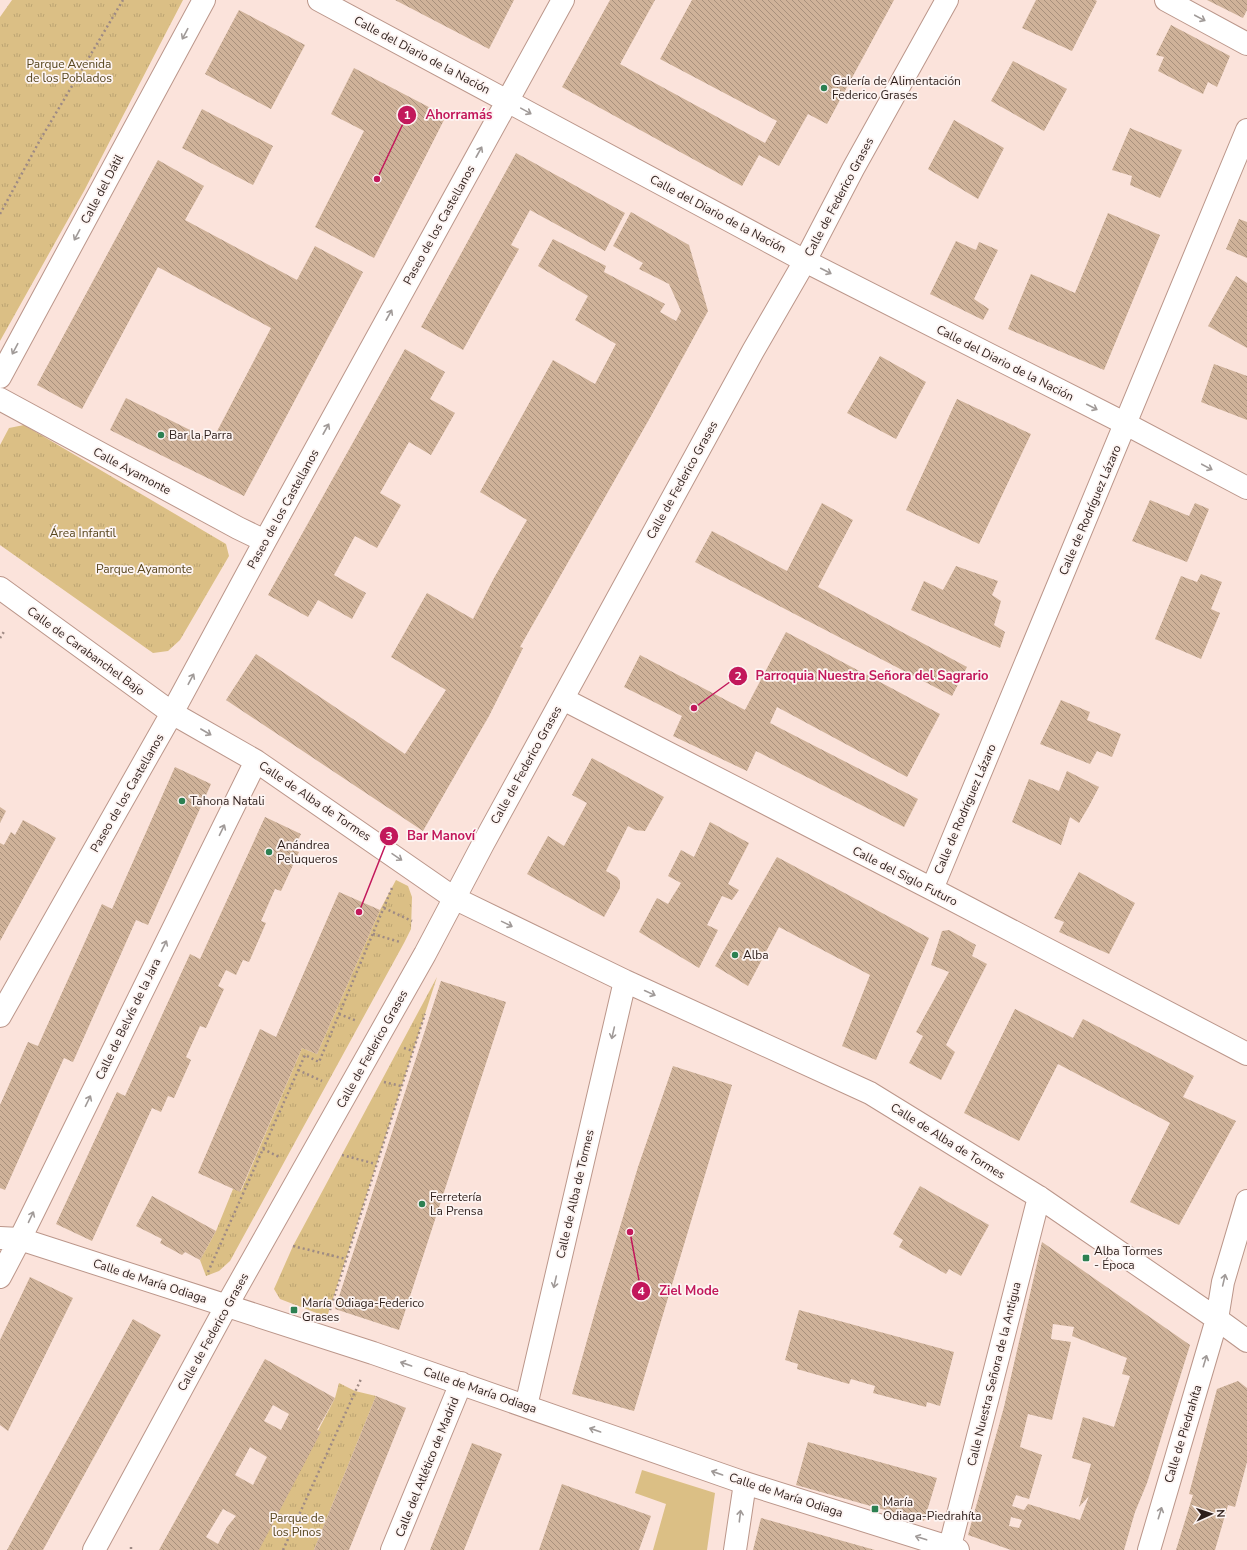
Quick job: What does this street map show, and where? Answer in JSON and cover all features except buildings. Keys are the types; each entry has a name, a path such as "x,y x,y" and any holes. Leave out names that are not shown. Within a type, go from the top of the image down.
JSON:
{"street":[{"name":"Calle del Dátil","path":"0,377 204,0"},
{"name":"Calle del Diario de la Nación","path":"319,0 805,261 1126,424 1247,488"},
{"name":"Paseo de los Castellanos","path":"0,1016 172,713 563,0"},
{"name":"Calle de Federico Grases","path":"94,1550 227,1305 425,954 562,699 753,351 805,261 853,169 947,0"},
{"path":"1166,0 1247,44"},
{"name":"Calle de Rodríguez Lázaro","path":"932,890 1247,130"},
{"name":"Calle Ayamonte","path":"0,399 265,541"},
{"name":"Calle de Carabanchel Bajo","path":"0,588 172,713"},
{"name":"Calle del Siglo Futuro","path":"562,699 1247,1054"},
{"name":"Calle de Alba de Tormes","path":"172,713 256,761 418,871 454,898 625,981 870,1093 1039,1197 1218,1319 1247,1341"},
{"name":"Calle de Belvís de la Jara","path":"0,1277 10,1239 256,761"},
{"name":"Calle de Alba de Tormes","path":"526,1406 625,981"},
{"name":"Calle Nuestra Señora de la Antigua","path":"952,1549 1039,1197"},
{"name":"Calle de Piedrahíta","path":"1149,1550 1218,1319 1223,1282 1247,1201"},
{"name":"Calle de María Odiaga","path":"10,1239 227,1305 461,1383 745,1483 952,1549"},
{"name":"Calle del Atlético de Madrid","path":"392,1550 461,1383"},
{"path":"735,1550 745,1483"}],"path":[{"path":"0,214 40,140 123,0"},
{"path":"0,638 5,630"},
{"path":"206,1276 305,1055 319,1062 393,887"},
{"path":"384,908 412,922"},
{"path":"372,934 404,943"},
{"path":"329,1310 427,1007"},
{"path":"339,1014 361,1022"},
{"path":"400,1046 413,1051"},
{"path":"298,1070 328,1083"},
{"path":"381,1081 401,1086"},
{"path":"262,1149 285,1160"},
{"path":"341,1155 376,1164"},
{"path":"293,1246 346,1259"},
{"path":"283,1550 361,1379"}],"green space":[{"name":"Parque Avenida de los Poblados","path":"12,0 183,0 84,191 0,341 0,17"},
{"name":"Parque Ayamonte","path":"24,425 226,544 229,556 180,640 168,651 153,653 0,545 0,445 9,428"},
{"path":"396,880 408,886 412,897 411,929 230,1261 219,1271 206,1276 200,1260 216,1231 233,1189 241,1191 302,1048 317,1054 380,910"},
{"path":"437,977 327,1317 280,1299 274,1289 293,1246"},
{"name":"Parque de los Pinos","path":"339,1383 355,1391 376,1396 314,1550 256,1550 335,1398"},
{"path":"642,1470 715,1493 707,1550 653,1550 666,1504 635,1493"}],"place":[{"name":"Galería de Alimentación Federico Grases","path":"824,88"},
{"name":"Ahorramás","path":"377,179"},
{"name":"Bar la Parra","path":"161,435"},
{"name":"Parroquia Nuestra Señora del Sagrario","path":"694,708"},
{"name":"Tahona Natali","path":"182,801"},
{"name":"Anándrea Peluqueros","path":"269,852"},
{"name":"Bar Manoví","path":"359,912"},
{"name":"Alba","path":"735,955"},
{"name":"Ferretería La Prensa","path":"422,1204"},
{"name":"Ziel Mode","path":"630,1232"},
{"name":"Alba Tormes - Época","path":"1086,1258"},
{"name":"María Odiaga-Federico Grases","path":"294,1310"},
{"name":"María Odiaga-Piedrahíta","path":"875,1509"}],"park label":[{"name":"Área Infantil","path":"83,533"}]}
